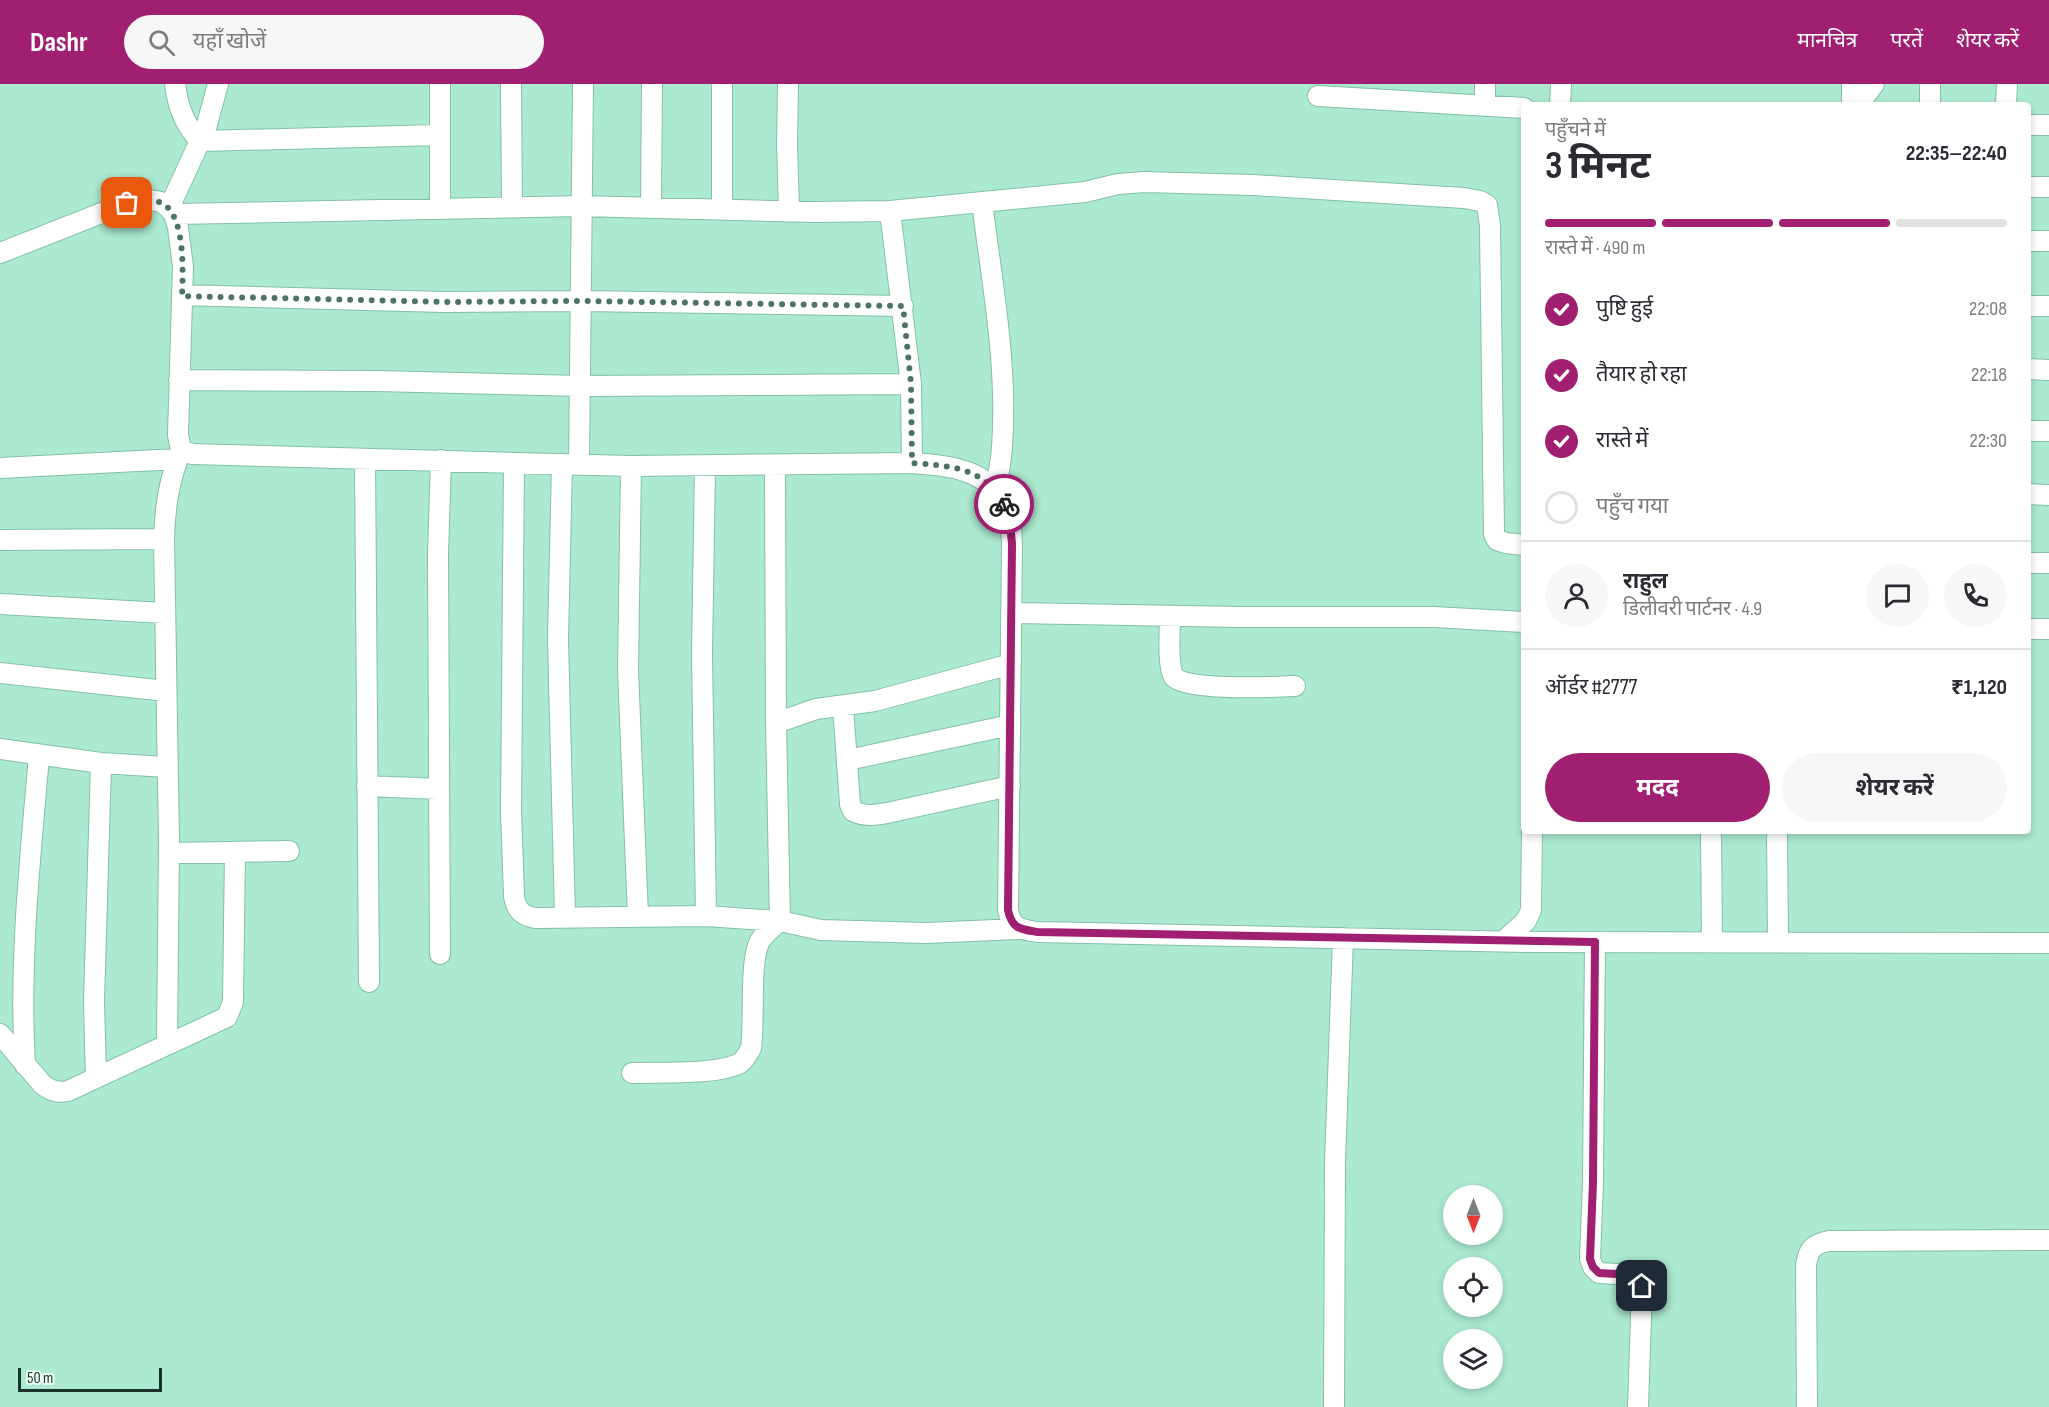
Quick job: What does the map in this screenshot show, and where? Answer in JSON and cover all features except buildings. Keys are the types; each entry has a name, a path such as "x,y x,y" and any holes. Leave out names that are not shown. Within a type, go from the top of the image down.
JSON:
{"street":[{"path":"175,84 180,110 188,128 200,141 440,135"},
{"path":"171,211 206,128 218,84"},
{"path":"440,208 441,84"},
{"path":"512,84 512,207"},
{"path":"565,917 558,639 570,464 580,386 583,84"},
{"path":"651,207 652,84"},
{"path":"722,84 722,209"},
{"path":"789,84 787,144 789,211"},
{"path":"1485,84 1485,106"},
{"path":"1560,102 1561,84"},
{"path":"1852,84 1852,102"},
{"path":"1860,102 1874,84"},
{"path":"1930,84 1930,102"},
{"path":"2006,102 2007,84"},
{"path":"1318,96 1346,91 1415,93 1485,106 1521,108"},
{"path":"2031,125 2049,125"},
{"path":"171,211 581,206 890,211 1085,192 1118,184 1144,182 1253,184 1454,197 1480,201 1487,205 1490,215 1494,534 1497,540 1521,545"},
{"path":"2031,187 2049,187"},
{"path":"0,253 127,203 150,200 161,202 171,211 178,228 183,266 177,414 179,454 170,478 165,507 164,539 169,853 167,1045"},
{"path":"982,202 1001,368 1002,450 996,489"},
{"path":"890,211 911,384 912,463"},
{"path":"2031,241 2049,241"},
{"path":"182,296 444,302 580,301 903,306"},
{"path":"2031,306 2049,306"},
{"path":"2031,369 2049,370"},
{"path":"179,380 378,381 580,386 911,384"},
{"path":"2031,431 2049,431"},
{"path":"0,468 192,454 631,466 912,463 948,466 975,474 996,489 1009,513 1012,544 1008,910 1010,920 1019,929"},
{"path":"366,459 369,982"},
{"path":"440,954 438,554 441,460"},
{"path":"514,463 511,811 514,896 516,907 527,917 706,916 780,921 801,927 927,933 1019,929 1037,932 1504,941 2049,944"},
{"path":"774,465 780,921"},
{"path":"631,466 628,681 638,916"},
{"path":"705,466 702,655 706,916"},
{"path":"2031,494 2049,495"},
{"path":"0,540 164,539"},
{"path":"2031,563 2049,563"},
{"path":"0,604 165,613"},
{"path":"1011,613 1434,618 1521,622"},
{"path":"1170,616 1171,666 1173,676 1179,681 1233,687 1295,687"},
{"path":"2031,629 2049,629"},
{"path":"776,723 816,709 875,701 1011,664"},
{"path":"0,673 166,691"},
{"path":"843,706 850,804 853,811 859,814 870,816 887,813 1010,786"},
{"path":"848,760 1010,725"},
{"path":"0,749 101,763 167,767"},
{"path":"25,1065 24,955 39,756"},
{"path":"96,1077 94,991 101,763"},
{"path":"367,786 439,789"},
{"path":"1504,941 1526,921 1531,910 1533,834"},
{"path":"1711,834 1712,942"},
{"path":"1777,834 1778,942"},
{"path":"169,853 289,851"},
{"path":"0,1034 42,1084 58,1092 68,1091 227,1017 233,1002 235,852"},
{"path":"632,1073 722,1069 740,1063 748,1055 751,1048 754,971 758,946 768,931 780,921"},
{"path":"1334,1407 1335,1163 1343,938"},
{"path":"1595,942 1590,1259 1593,1267 1599,1273 1634,1275 1640,1279 1642,1286 1638,1407"},
{"path":"1807,1407 1806,1266 1808,1253 1815,1244 1829,1241 2049,1240"}],"way so far":[{"path":"127,203 150,200 161,202 174,214 183,266 182,296 444,302 580,301 903,306 911,384 912,463 948,466 975,474 996,489 1004,504"}],"route":[{"path":"1004,504 1009,513 1012,544 1008,910 1010,920 1019,929 1037,932 1595,942 1590,1259 1593,1267 1599,1273 1634,1275 1640,1279 1642,1286"}]}
